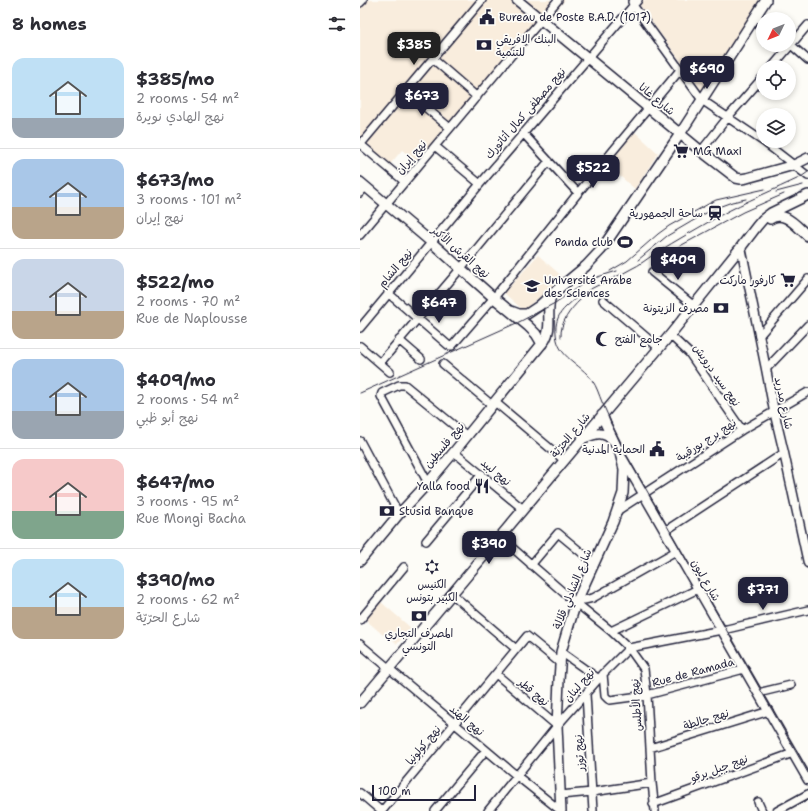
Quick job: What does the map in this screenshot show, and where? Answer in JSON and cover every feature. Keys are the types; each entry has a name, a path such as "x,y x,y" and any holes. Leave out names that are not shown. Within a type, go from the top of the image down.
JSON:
{"main road":[{"name":"شارع غانا","path":"517,0 736,178 741,179 794,165 808,158"},
{"path":"762,12 766,0"},
{"path":"511,311 519,314 527,314 540,306 586,266 601,250 702,100 756,25"},
{"name":"نهج القرش الأكبر","path":"362,187 386,204 431,242 494,298 511,311 536,334 543,343"},
{"name":"شارع الحرّيّة","path":"360,703 670,335 763,219 771,213 808,195"},
{"path":"749,237 774,217 781,215 787,218 808,236"},
{"path":"543,343 547,337 549,328 549,307 552,294"},
{"name":"نهج فلسطين","path":"360,561 399,514 428,483 543,343"},
{"name":"شارع الشادلي قلالة","path":"561,811 557,726 561,652 568,625 577,601 613,522 623,493 624,469 620,453 602,415"},
{"path":"582,438 595,434 602,434 615,443"}],"street":[{"path":"404,182 360,144 482,0"},
{"name":"نهج إيران","path":"360,236 558,0"},
{"path":"634,2 702,100 764,142 808,176"},
{"name":"نهج مصطفى كمال أتاتورك","path":"431,242 634,2"},
{"path":"796,38 808,25"},
{"path":"796,49 808,60"},
{"path":"777,60 784,52"},
{"path":"433,59 477,97"},
{"path":"388,293 450,346 494,298 578,193 680,70"},
{"path":"701,151 756,85"},
{"path":"406,91 450,128"},
{"path":"523,133 578,193"},
{"path":"435,146 480,184"},
{"path":"380,363 549,162"},
{"name":"نهج الشام","path":"360,328 431,242"},
{"name":"شارع مدريد","path":"742,247 774,411 808,563"},
{"path":"652,272 694,306"},
{"path":"759,336 808,279"},
{"path":"603,300 659,348"},
{"path":"766,369 808,325"},
{"name":"نهج سيد درويش","path":"670,335 689,353 742,430"},
{"path":"399,340 421,359"},
{"path":"360,346 390,372"},
{"path":"443,364 564,460"},
{"path":"428,483 382,396 382,393 399,385 405,385 467,436"},
{"name":"نهج برج بورقيبة","path":"617,511 742,430 808,392"},
{"path":"360,440 399,514"},
{"name":"نهج لبيد","path":"454,452 523,509"},
{"name":"شارع ليون","path":"620,453 808,780"},
{"path":"665,531 784,453"},
{"path":"426,541 482,474"},
{"path":"532,565 558,533 594,563"},
{"name":"نهج الأطلس","path":"500,536 532,565 577,601 611,631 629,648 644,669 654,808"},
{"path":"577,601 593,598 676,551"},
{"path":"360,620 404,567"},
{"path":"611,631 698,589"},
{"path":"452,594 516,649"},
{"path":"629,648 722,630 808,610"},
{"name":"نهج كولونيا","path":"381,811 527,636 561,664"},
{"name":"نهج الهند","path":"360,644 561,811"},
{"name":"نهج لبنان","path":"488,811 557,726 629,648"},
{"path":"561,652 601,677"},
{"name":"Rue de Ramada","path":"601,677 608,699 646,695 744,669"},
{"name":"نهج قطر","path":"496,674 557,726"},
{"path":"758,693 791,685"},
{"name":"نهج توزر","path":"586,694 593,811"},
{"name":"نهج جالطة","path":"650,748 768,711"},
{"path":"435,811 486,750"},
{"name":"نهج جبل برقو","path":"654,808 793,753"},
{"path":"560,794 592,792 652,783"},
{"path":"360,793 381,811"},
{"path":"777,811 808,794"},
{"path":"758,802 762,811"}],"shaded area":[{"path":"367,0 565,0 550,18 544,13 418,163 402,150 387,168 360,145 360,9"},
{"path":"636,0 772,0 764,12 756,12 756,25 708,99"},
{"path":"635,132 658,153 635,189 607,165"},
{"name":"Université Arabe des Sciences","path":"538,255 564,278 523,310 504,293"},
{"path":"381,602 411,628 397,644 392,639 394,636 388,630 383,635 366,620"}],"tram line":[{"path":"808,172 801,177 719,216 623,274 597,286 573,300 561,313 557,322 556,330 558,342 565,355 587,374 597,388 622,447 808,773"},
{"path":"776,192 803,185"},
{"path":"610,271 627,261 669,226 710,203 716,200 765,189"},
{"path":"656,259 743,212 784,194"},
{"path":"638,260 667,236 713,209 746,199"},
{"path":"360,393 521,321 555,303 591,279 617,271"},
{"path":"561,337 564,321 569,312 580,300"}],"place":[{"name":"Bureau de Poste B.A.D. (1017)","path":"487,17"},
{"name":"البنك الافريقي للتنمية","path":"484,45"},
{"name":"MG Maxi","path":"681,151"},
{"name":"ساحة الجمهورية","path":"715,213"},
{"name":"Panda club","path":"625,242"},
{"name":"كارفور ماركت","path":"788,280"},
{"name":"Université Arabe des Sciences","path":"532,286"},
{"name":"مصرف الزيتونة","path":"721,308"},
{"name":"جامع الفتح","path":"603,339"},
{"name":"الحماية المدنية","path":"657,449"},
{"name":"Yalla food","path":"482,486"},
{"name":"Stusid Banque","path":"387,511"},
{"name":"الكنيس الكبير بتونس","path":"432,567"},
{"name":"المصرف التجاري التونسي","path":"419,616"}]}
